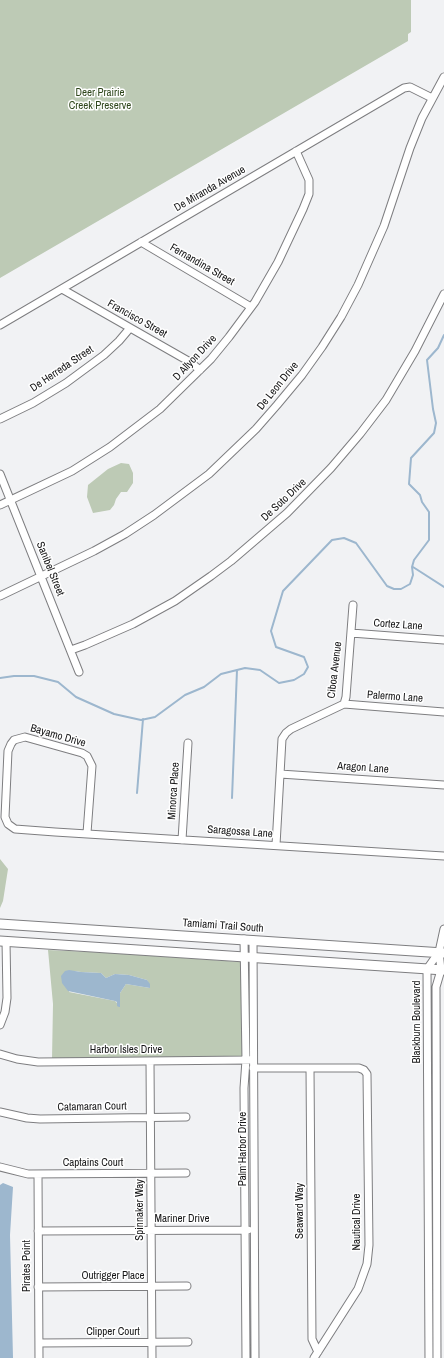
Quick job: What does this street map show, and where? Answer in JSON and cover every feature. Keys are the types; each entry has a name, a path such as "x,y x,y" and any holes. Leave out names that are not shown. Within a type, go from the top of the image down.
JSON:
{"main road":[{"name":"Tamiami Trail South","path":"0,924 441,953"},
{"path":"3,941 442,970"}],"street":[{"name":"De Leon Drive","path":"0,596 94,551 125,534 179,498 234,452 278,405 322,347 358,284 384,226 410,148 424,114 444,76"},
{"name":"De Miranda Avenue","path":"0,325 404,88 410,87 432,98"},
{"name":"D Allyon Drive","path":"0,505 72,471 110,447 160,409 200,370 229,337 251,307 278,262 309,194 309,180 296,151"},
{"name":"Fernandina Street","path":"142,242 251,307"},
{"name":"Francisco Street","path":"62,288 190,362 200,370"},
{"name":"De Soto Drive","path":"71,650 114,633 175,601 231,561 287,513 331,468 386,400 415,352 444,294"},
{"name":"De Herreda Street","path":"0,419 33,403 73,378 104,355 130,328"},
{"name":"Sanibel Street","path":"0,474 79,672"},
{"name":"Ciboa Avenue","path":"276,846 282,739 291,729 344,704 346,697 353,605"},
{"name":"Cortez Lane","path":"351,633 444,640"},
{"name":"Palermo Lane","path":"344,704 444,712"},
{"name":"Bayamo Drive","path":"14,740 25,737 75,751 87,756 92,766 87,833"},
{"name":"Saragossa Lane","path":"14,740 8,751 5,817 8,824 15,828 444,856"},
{"name":"Minorca Place","path":"182,840 188,743"},
{"name":"Aragon Lane","path":"280,774 444,785"},
{"path":"441,953 444,929"},
{"path":"246,1358 244,1088 249,1060 248,940"},
{"path":"0,1025 8,998 3,941"},
{"name":"Blackburn Boulevard","path":"437,1358 436,1232 427,969 441,953"},
{"name":"Blackburn Boulevard","path":"429,1358 428,1232 436,986 442,970 441,953"},
{"name":"Harbor Isles Drive","path":"0,1054 17,1059 38,1062 249,1060"},
{"name":"Palm Harbor Drive","path":"249,1060 253,1068 254,1358"},
{"name":"Spinnaker Way","path":"150,1061 152,1358"},
{"path":"253,1068 310,1068"},
{"name":"Nautical Drive","path":"310,1068 359,1068 365,1071 368,1077 369,1245 367,1264 358,1289 316,1355"},
{"name":"Seaward Way","path":"310,1068 312,1338 316,1355"},
{"path":"432,1105 444,1106"},
{"name":"Catamaran Court","path":"0,1112 27,1118 40,1119 186,1117"},
{"name":"Captains Court","path":"0,1167 20,1173 38,1174 186,1174"},
{"name":"Pirates Point","path":"38,1174 39,1358"},
{"name":"Mariner Drive","path":"38,1231 254,1230"},
{"path":"428,1232 436,1232"},
{"name":"Outrigger Place","path":"38,1287 187,1286"},
{"name":"Clipper Court","path":"39,1343 188,1342"}],"green space":[{"name":"Deer Prairie Creek Preserve","path":"0,0 411,0 411,32 408,34 408,41 0,278"},
{"path":"121,463 129,464 133,473 133,483 127,492 121,492 110,510 93,513 87,497 88,485 108,469"},
{"path":"0,859 8,869 3,901 0,908"},
{"path":"48,950 241,962 243,1056 52,1059 53,1004","holes":["75,971 101,973 106,978 115,974 129,975 147,980 150,988 126,984 120,993 120,1006 115,1001 69,992"]}],"water":[{"path":"69,970 101,973 106,978 115,974 129,975 147,980 150,984 150,988 126,984 120,993 119,1007 115,1001 68,991 62,983 61,976 65,971"},
{"path":"3,1183 13,1187 10,1235 13,1358 0,1358 0,1185"}],"waterway":[{"path":"0,678 34,676 58,682 76,697 114,714 141,720 155,717 185,695 204,687 221,674 245,668 260,670 279,683 294,680 304,674 308,667 304,657 276,647 271,631 283,591 332,540 344,538 356,543 387,586 394,589 401,589 410,584 413,575 412,567 414,560 429,540 429,512 422,502 420,495 409,484 411,458 434,433 436,423 427,360 438,348 444,335"},
{"path":"413,567 444,587"},
{"path":"232,798 237,670"},
{"path":"137,793 143,719"}]}
